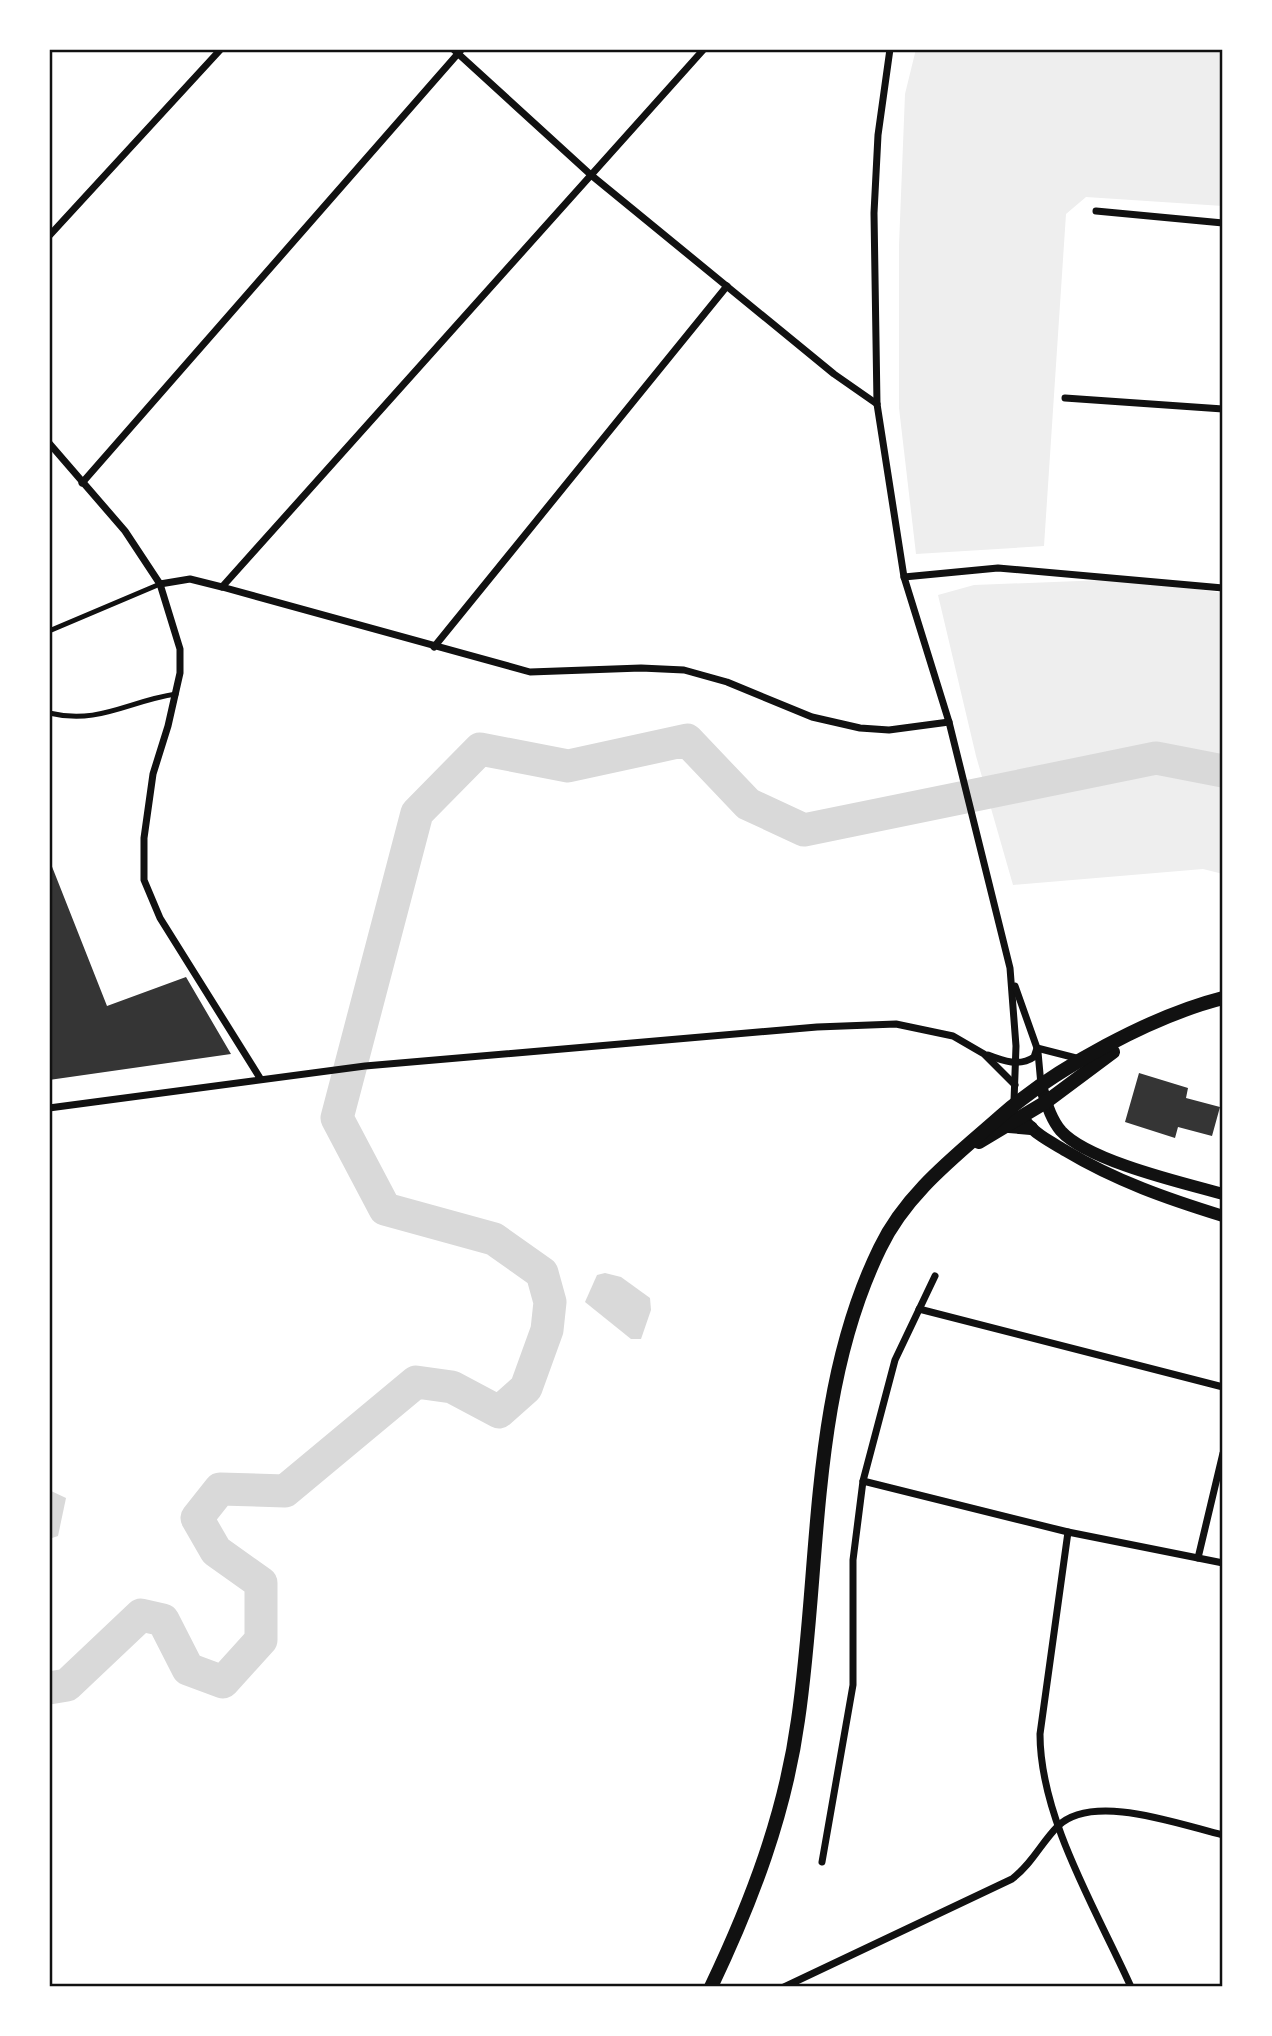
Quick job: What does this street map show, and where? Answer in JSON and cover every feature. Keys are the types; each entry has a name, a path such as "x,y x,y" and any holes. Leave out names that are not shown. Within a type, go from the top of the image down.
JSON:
{"main road":[{"path":"951,1159 1022,1117 1041,1086 1083,1059 1173,1016 1223,998"},
{"path":"711,1987 742,1921 779,1819 798,1720 827,1445 840,1362 855,1312 880,1246 907,1206 951,1159 1046,1102 1141,1031"}],"street":[{"path":"49,236 221,49"},
{"path":"222,587 704,49"},
{"path":"890,49 878,135 874,213 877,404 904,578 949,722 1010,968 1037,1048 1041,1086 1061,1131 1085,1146 1140,1170 1223,1194"},
{"path":"82,483 457,50 591,175 834,374 877,404"},
{"path":"1096,211 1223,223"},
{"path":"434,647 727,286"},
{"path":"1065,398 1223,409"},
{"path":"49,443 125,531 160,584 180,649 180,673 153,774 144,838 144,880 160,918 260,1078"},
{"path":"904,578 998,568 1223,588"},
{"path":"160,584 190,579 530,672 641,668 684,670 727,681 812,717 860,728 889,730 949,722"},
{"path":"1010,968 1016,1085 1022,1117 1078,1158 1140,1189 1223,1216"},
{"path":"49,1108 365,1066 817,1027 897,1024 953,1036 984,1054 1016,1085"},
{"path":"984,1054 1016,1063 1030,1060 1037,1048"},
{"path":"1037,1048 1064,1057 1083,1059"},
{"path":"822,1862 853,1685 852,1573 863,1481 895,1360 935,1276"},
{"path":"919,1309 1223,1387"},
{"path":"1198,1558 1223,1453"},
{"path":"863,1481 1068,1532 1223,1563"},
{"path":"1068,1532 1041,1734 1045,1787 1058,1826 1131,1987"},
{"path":"785,1987 1012,1879 1028,1867 1058,1826 1079,1814 1122,1812 1223,1835"}],"lane":[{"path":"49,631 160,584"},
{"path":"49,713 82,718 113,713 153,697 176,694"}],"shaded area":[{"path":"916,49 1223,49 1223,206 1086,197 1066,214 1044,546 916,554 899,408 899,245 905,94"},
{"path":"1130,579 1223,593 1223,874 1203,869 1013,885 976,756 938,595 974,585"},
{"path":"605,1273 621,1277 650,1298 651,1310 641,1339 631,1339 585,1302 597,1275"},
{"path":"49,1490 66,1498 58,1536 49,1539"}],"building":[{"path":"49,859 107,1006 186,977 231,1054 49,1080"},
{"path":"1139,1073 1188,1088 1186,1098 1220,1107 1212,1136 1178,1127 1175,1138 1125,1122"}],"waterway":[{"path":"49,1688 67,1685 141,1615 163,1620 188,1669 223,1682 261,1640 261,1583 216,1551 197,1518 220,1489 285,1491 416,1382 452,1387 499,1412 526,1388 547,1330 550,1302 542,1273 494,1239 385,1209 337,1118 417,813 480,749 568,766 687,740 748,804 804,830 1156,758 1223,771"}]}
